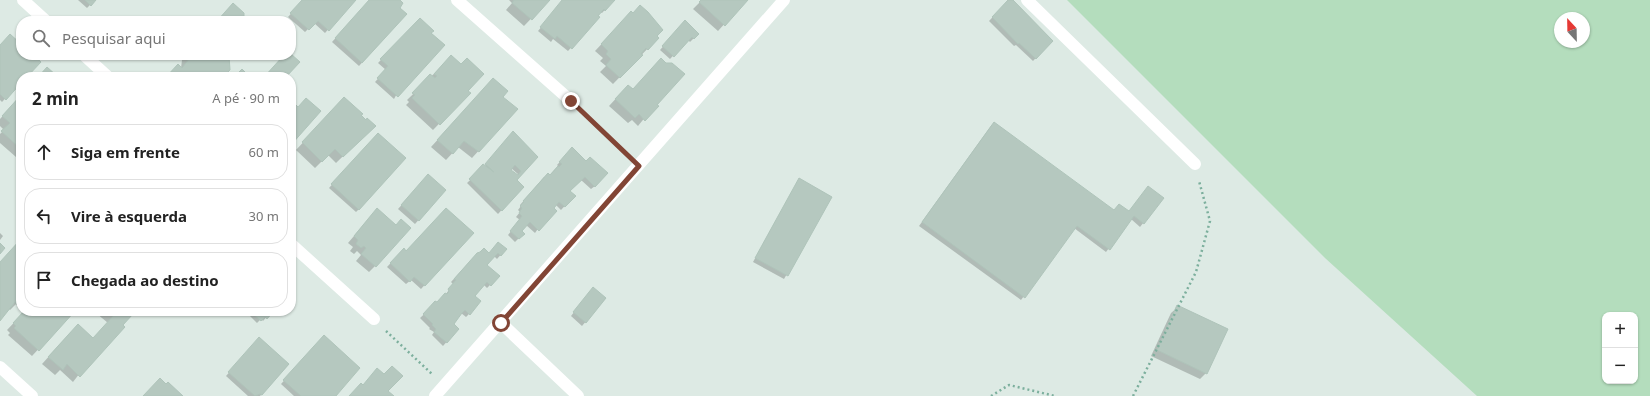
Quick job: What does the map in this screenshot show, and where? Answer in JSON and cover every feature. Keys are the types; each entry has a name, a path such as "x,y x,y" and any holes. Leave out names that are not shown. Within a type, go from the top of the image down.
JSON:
{"street":[{"path":"23,0 41,16"},
{"path":"457,0 571,101"},
{"path":"435,396 501,323 784,0"},
{"path":"1028,0 1195,164"},
{"path":"89,60 103,72"},
{"path":"296,249 374,319"},
{"path":"501,323 578,396"},
{"path":"0,367 32,396"}],"path":[{"path":"571,101 639,166"},
{"path":"1133,396 1196,272 1210,221 1195,164"},
{"path":"374,319 444,386"},
{"path":"991,396 1009,385 1055,396"}],"green space":[{"path":"1067,0 1650,0 1650,396 1477,396 1325,258"}],"building":[{"path":"85,0 96,0 91,6"},
{"path":"302,0 356,0 329,31 318,21 309,30 296,18 296,16 290,13"},
{"path":"369,0 400,0 403,3 400,8 407,14 362,63 335,38"},
{"path":"514,0 550,0 532,20 512,3"},
{"path":"562,0 615,0 605,11 604,9 598,16 600,17 572,49 557,36 555,39 540,27"},
{"path":"701,0 748,0 725,26 699,2"},
{"path":"1008,0 1013,0 1053,41 1036,59 1019,43 1018,44 992,17"},
{"path":"233,3 244,13 244,16 221,16"},
{"path":"640,5 663,30 657,36 659,38 648,50 646,48 641,54 643,55 620,78 606,65 611,59 606,54 608,51 601,44 631,11 633,13"},
{"path":"420,18 434,31 431,33 445,45 398,97 377,78 388,66 380,59"},
{"path":"685,20 699,34 694,39 692,37 674,57 662,46"},
{"path":"10,34 16,39 16,60 39,60 41,62 32,72 16,72 16,89 6,100 0,94 0,45"},
{"path":"451,55 461,64 467,58 484,74 468,91 471,93 440,125 412,98 415,95 412,93 430,74 435,78 437,76 434,74"},
{"path":"296,58 300,62 291,72 269,72 279,60 296,60"},
{"path":"661,58 666,63 672,63 685,74 657,105 659,106 645,121 639,114 635,118 615,99 628,85 633,89"},
{"path":"188,60 229,60 230,70 228,72 171,72 178,64 182,68"},
{"path":"47,67 53,72 42,72"},
{"path":"493,78 508,91 503,97 518,109 479,152 464,141 453,154 437,140"},
{"path":"344,97 363,114 361,115 366,120 367,118 376,126 343,157 335,149 322,162 302,142"},
{"path":"306,98 321,111 296,139 296,105 298,107"},
{"path":"16,101 16,144 1,131 10,123 2,116"},
{"path":"994,122 1114,210 1119,204 1129,211 1148,186 1164,198 1144,224 1134,216 1110,250 1077,226 1025,298 922,222"},
{"path":"513,131 538,157 517,180 524,187 502,211 469,179 483,164 494,172 485,164","holes":["515,165 521,171 518,175 511,170"]},
{"path":"378,133 406,158 359,210 331,184"},
{"path":"572,147 586,161 590,157 608,173 595,187 585,177 570,191 576,196 565,207 559,202 554,208 557,211 539,231 530,222 522,231 525,234 519,239 510,231 522,216 519,213 522,208 520,206 548,173 550,175 558,166 559,167 562,164 559,162"},
{"path":"428,174 446,190 419,221 401,205"},
{"path":"799,178 832,197 788,276 755,258"},
{"path":"377,208 396,225 401,219 411,228 376,267 361,254 366,248 364,246 361,248 356,244 358,240 354,236"},
{"path":"446,208 474,233 425,286 414,277 410,282 390,263 404,248 406,251"},
{"path":"498,242 507,249 501,256 498,253 487,265 500,276 491,286 487,282 475,296 481,301 470,315 465,310 462,313 454,324 459,329 447,343 434,332 436,329 432,325 433,324 423,314 435,301 437,302 445,293 447,294 449,291 448,289 456,280 454,279 477,253 484,248 489,253"},
{"path":"0,243 5,248 0,254"},
{"path":"16,244 16,304 15,302 0,321 0,262"},
{"path":"593,287 606,298 586,323 573,312"},
{"path":"1177,305 1228,329 1207,374 1157,350"},
{"path":"19,316 70,316 39,351 14,328 16,326 13,323"},
{"path":"113,316 131,316 123,325 125,327 80,377 67,364 63,370 48,357 78,324 93,338"},
{"path":"256,316 270,316 267,319 265,317 261,321"},
{"path":"324,335 360,368 336,396 301,396 283,380"},
{"path":"259,337 289,364 262,395 260,394 255,396 228,372"},
{"path":"392,366 403,376 388,391 394,396 349,396 361,383 363,385 377,368 384,374"},
{"path":"160,378 166,384 168,382 183,396 143,396"}],"route":[{"path":"501,323 639,166 571,101"}]}
